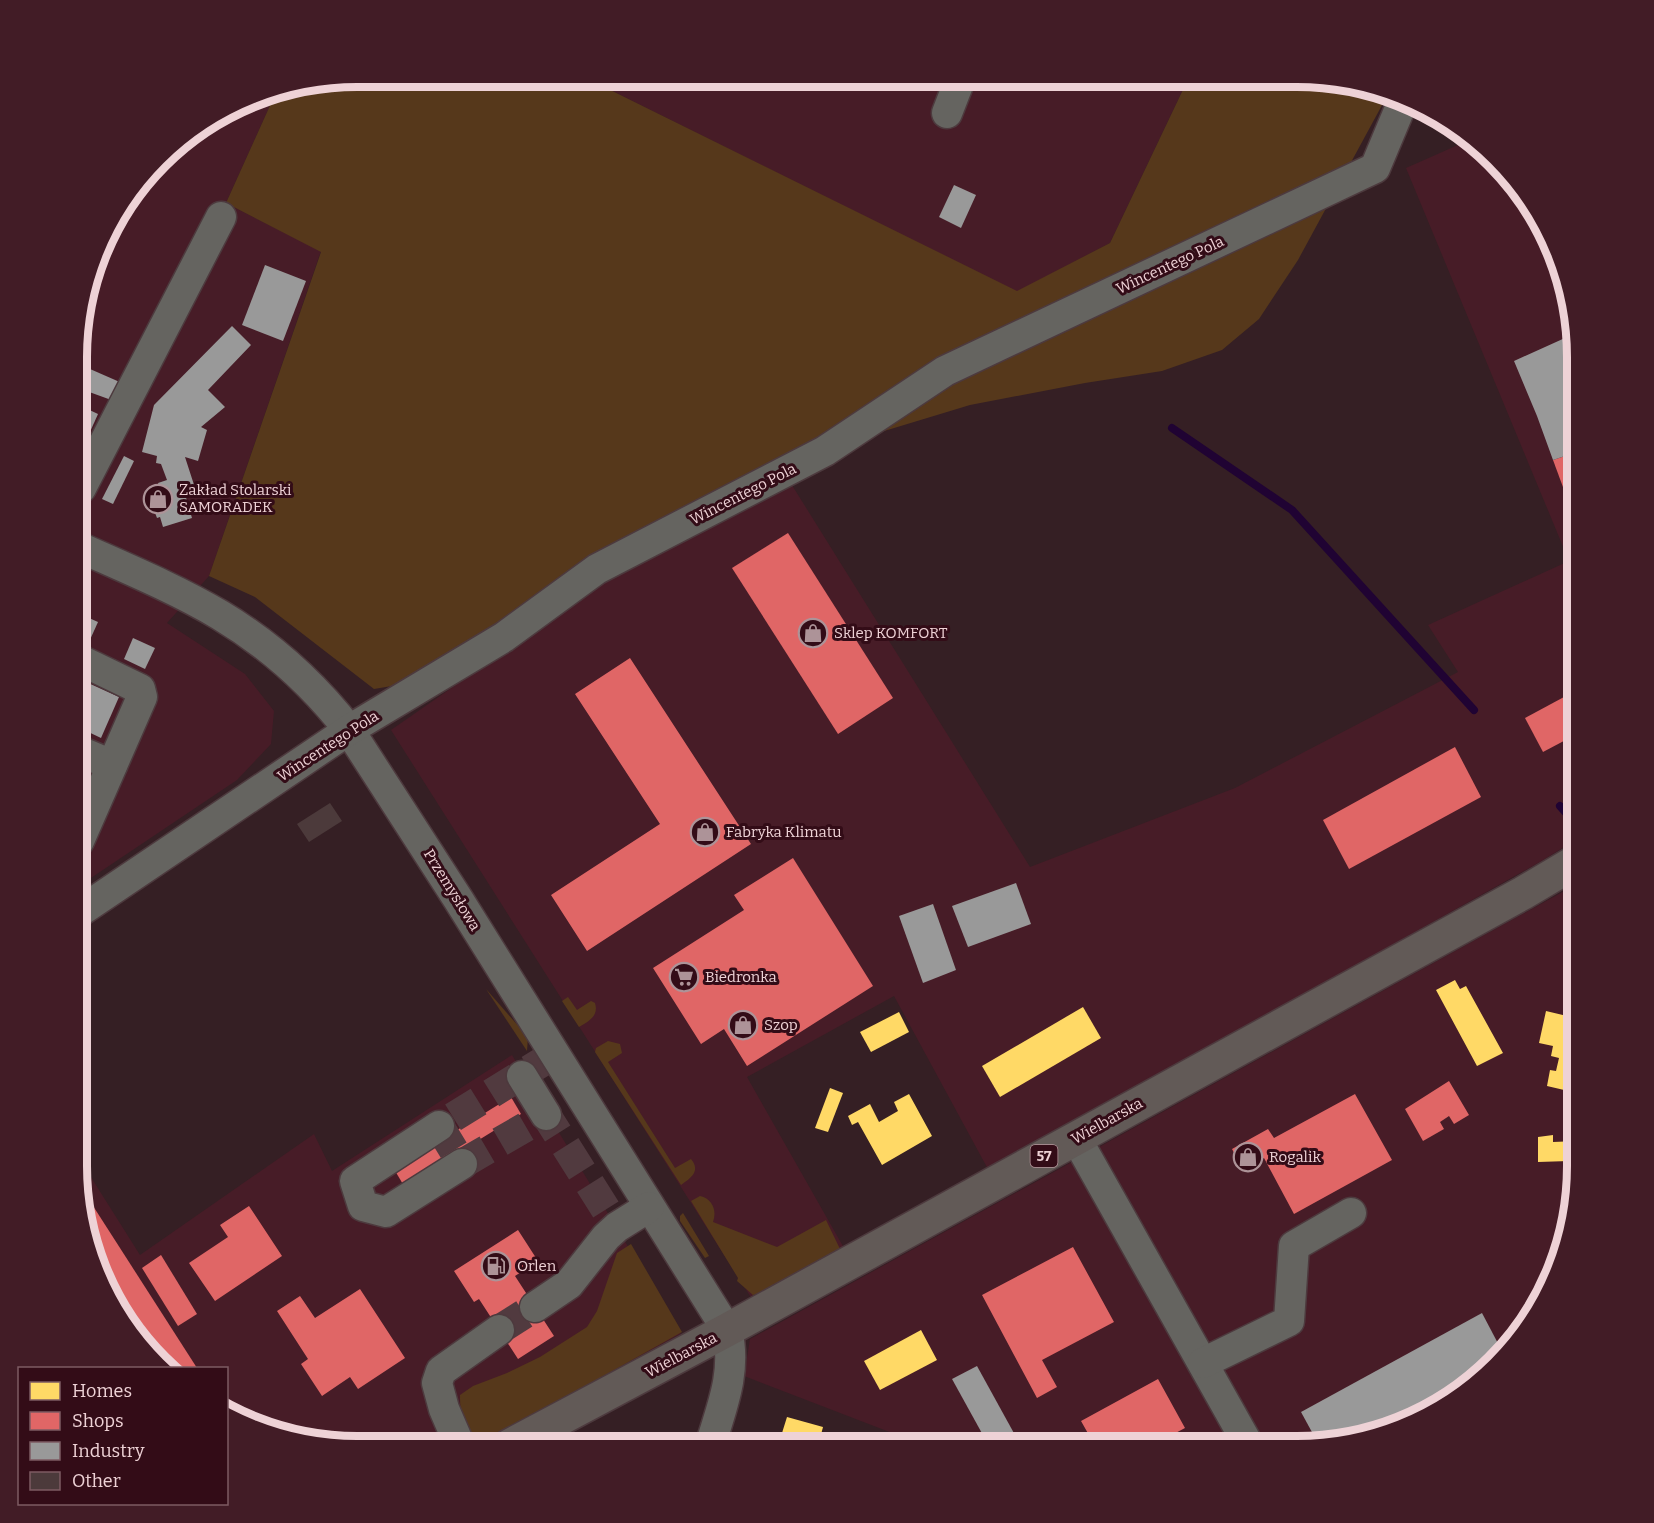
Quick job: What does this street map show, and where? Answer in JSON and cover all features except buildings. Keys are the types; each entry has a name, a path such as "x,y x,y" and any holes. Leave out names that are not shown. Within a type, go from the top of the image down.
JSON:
{"main road":[{"name":"Wielbarska","path":"527,1436 727,1330 1567,867"}],"street":[{"path":"947,113 957,87"},
{"name":"Wincentego Pola","path":"87,907 349,730 504,637 597,569 825,452 945,371 1375,168 1400,108"},
{"path":"87,476 220,217"},
{"name":"Przemysłowa","path":"87,551 168,587 243,630 309,685 329,705 349,730 464,909 727,1330"},
{"path":"87,663 140,689 142,697 87,823"},
{"path":"87,754 112,765"},
{"path":"522,1076 546,1115"},
{"path":"439,1126 355,1181 363,1206 386,1212 462,1164"},
{"path":"1076,1138 1243,1436"},
{"path":"535,1307 569,1284 606,1237 617,1227 649,1207"},
{"path":"1203,1363 1289,1321 1294,1246 1351,1213"},
{"path":"456,1436 444,1409 437,1383 441,1371 499,1330"},
{"path":"713,1436 728,1390 731,1368 731,1345 727,1330"}],"shaded area":[{"path":"357,87 604,87 1017,291 1110,243 1184,87 1332,89 1384,101 1298,260 1259,319 1222,350 1162,371 970,405 881,432 743,480 398,685 374,689 255,597 209,576 321,252 226,203 272,100 322,89"},
{"path":"604,87 1184,87 1110,243 1017,292"},
{"path":"272,100 226,203 321,251 209,576 167,623 245,674 274,711 271,744 237,780 87,881 87,357 89,322 96,287 101,270 123,222 132,207 166,166 207,132 237,115"},
{"path":"1462,143 1488,166 1522,207 1539,237 1553,270 1565,322 1567,357 1567,556 1406,168"},
{"path":"790,482 1030,867 1235,788 1458,672 1428,625 1567,562 1567,845 989,1171 894,996 747,1077 844,1248 752,1299 391,730 621,570"},
{"path":"1567,890 1567,1166 1565,1201 1558,1236 1539,1286 1522,1316 1488,1357 1447,1391 1432,1400 1384,1422 1332,1434 1297,1436 900,1436 744,1376 750,1339"},
{"path":"486,989 528,1037 527,1051"},
{"path":"568,997 577,1010 591,1001 595,1003 594,1015 579,1027 562,1001"},
{"path":"608,1041 620,1044 622,1053 608,1062 675,1168 691,1159 694,1163 694,1174 681,1185 595,1052 596,1048"},
{"path":"512,1055 681,1334 495,1436 322,1434 270,1422 237,1408 228,1403 228,1367 177,1367 154,1344 132,1316 115,1286 101,1253 92,1219 87,1171 140,1255 314,1134 332,1171"},
{"path":"700,1196 713,1206 713,1222 777,1247 826,1220 840,1249 759,1294 753,1295 737,1281 738,1278 691,1201"},
{"path":"683,1213 709,1256 705,1258 680,1221"},
{"path":"631,1244 682,1332 496,1436 473,1436 463,1418 460,1395 473,1386 540,1357 587,1327 597,1311 617,1253"}],"waterway":[{"path":"1172,428 1292,510 1474,710"},
{"path":"1560,806 1567,814"}],"tunnel":[{"path":"555,1054 439,1126 462,1164 546,1115 617,1227"},
{"path":"499,1330 535,1307"}],"place":[{"name":"Zakład Stolarski SAMORADEK","path":"158,499"},
{"name":"Sklep KOMFORT","path":"813,633"},
{"name":"Fabryka Klimatu","path":"705,832"},
{"name":"Biedronka","path":"684,977"},
{"name":"Szop","path":"743,1025"},
{"name":"Rogalik","path":"1248,1157"},
{"name":"Orlen","path":"496,1266"}]}
